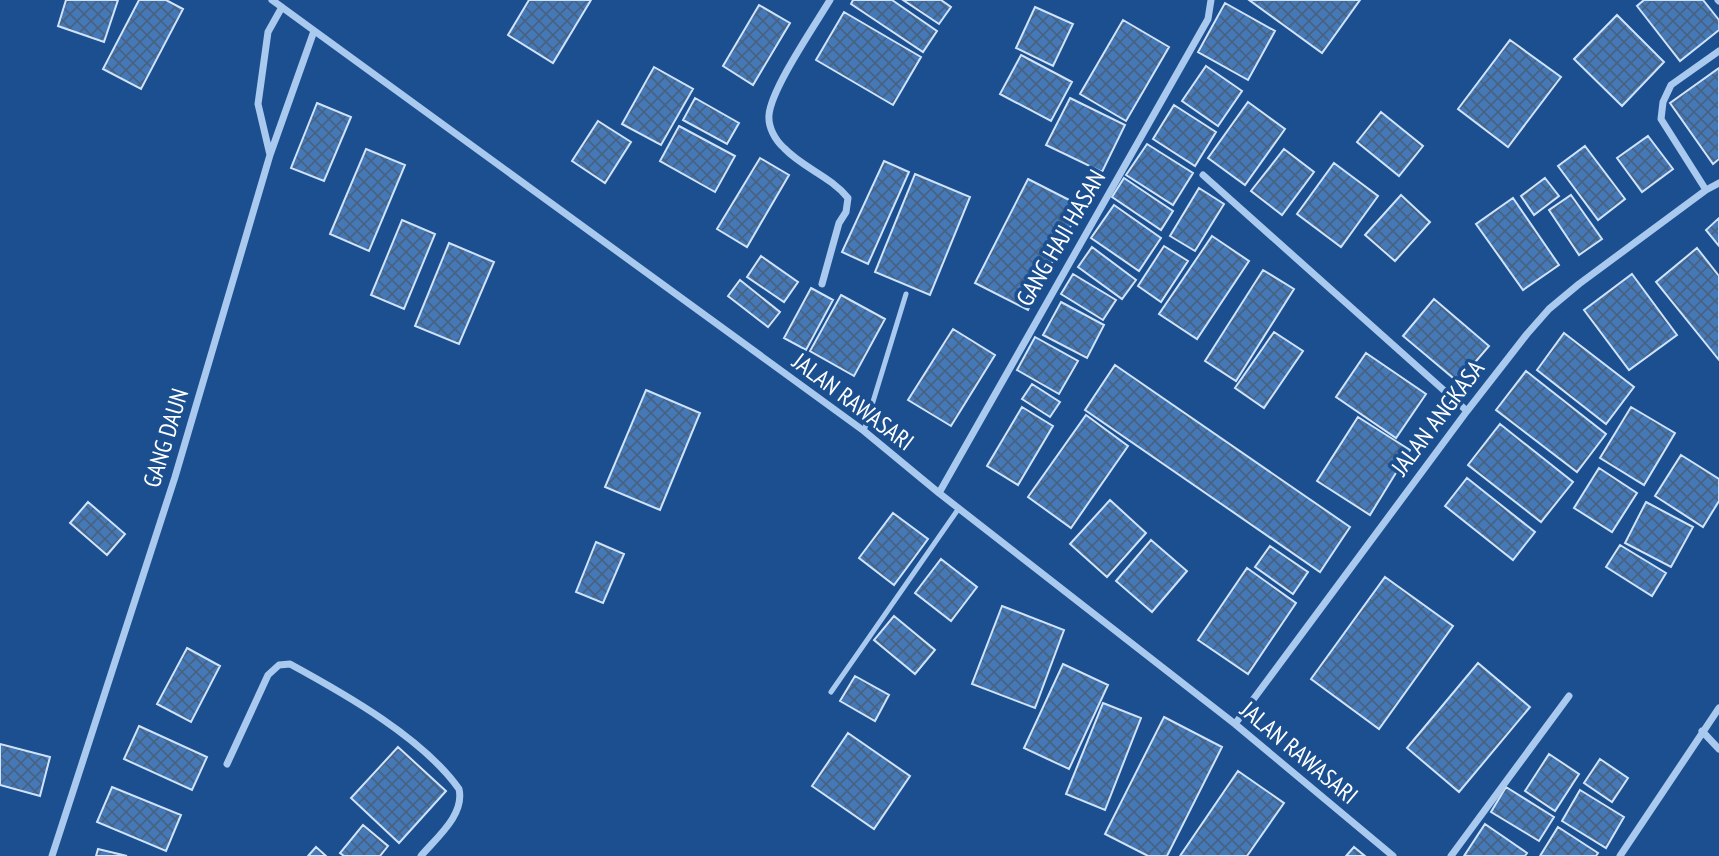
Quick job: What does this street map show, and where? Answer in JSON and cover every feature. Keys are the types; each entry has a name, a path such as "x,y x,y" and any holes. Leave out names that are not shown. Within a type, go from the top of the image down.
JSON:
{"street":[{"name":"JALAN RAWASARI","path":"272,0 864,431 939,493 1235,724 1393,856"},
{"path":"822,284 839,223 846,212 848,198 837,185 796,159 784,148 775,138 769,115 776,91 830,0"},
{"name":"GANG HAJI HASAN","path":"939,493 1208,19 1211,0"},
{"path":"271,155 258,104 268,32 282,7"},
{"name":"GANG DAUN","path":"51,856 175,477 271,155 314,31"},
{"path":"1706,190 1661,119 1663,102 1671,85 1719,51"},
{"path":"1203,175 1466,411"},
{"name":"JALAN ANGKASA","path":"1235,724 1466,411 1549,309 1706,190 1719,183"},
{"path":"227,764 268,675 279,665 290,664 351,698 411,740 460,789 461,797 456,813 421,856"},
{"path":"1451,856 1569,696"},
{"path":"1624,855 1719,708"},
{"path":"1702,732 1719,748"}],"lane":[{"path":"864,431 906,294"},
{"path":"831,692 959,508"}],"building":[{"path":"66,0 118,0 104,42 58,26"},
{"path":"139,0 166,0 183,9 141,89 103,69"},
{"path":"529,0 591,0 553,63 508,35"},
{"path":"853,0 892,0 937,31 923,52 851,4"},
{"path":"903,0 941,0 951,7 939,24"},
{"path":"1249,0 1360,0 1322,53"},
{"path":"1644,0 1703,0 1719,20 1719,30 1680,61 1637,6"},
{"path":"1225,3 1275,31 1248,80 1198,52"},
{"path":"759,5 790,23 753,85 723,66"},
{"path":"1035,7 1073,24 1053,66 1016,48"},
{"path":"844,12 921,57 893,105 816,60"},
{"path":"1617,15 1664,62 1622,106 1574,59"},
{"path":"1123,20 1169,47 1126,121 1080,94"},
{"path":"1510,40 1561,77 1508,147 1458,109"},
{"path":"1021,55 1072,82 1051,121 1000,94"},
{"path":"1206,66 1242,91 1218,126 1182,101"},
{"path":"654,67 693,89 661,145 622,124"},
{"path":"1719,68 1719,159 1713,164 1670,103"},
{"path":"695,98 739,123 727,144 683,120"},
{"path":"1070,98 1125,125 1102,172 1046,145"},
{"path":"1248,102 1285,129 1245,185 1208,158"},
{"path":"317,103 351,117 324,181 291,168"},
{"path":"1174,105 1216,132 1195,166 1153,139"},
{"path":"1381,112 1423,146 1399,176 1357,142"},
{"path":"598,121 631,142 605,183 572,161"},
{"path":"679,126 735,156 715,192 660,161"},
{"path":"1648,136 1673,169 1642,192 1617,158"},
{"path":"1147,144 1193,173 1173,205 1126,175"},
{"path":"1585,146 1625,199 1598,220 1558,166"},
{"path":"366,149 405,165 369,251 330,234"},
{"path":"1284,149 1314,172 1282,215 1251,191"},
{"path":"760,158 789,175 747,247 717,229"},
{"path":"884,161 909,172 868,264 842,252"},
{"path":"1334,163 1378,196 1341,247 1297,214"},
{"path":"915,174 970,197 930,295 875,272"},
{"path":"1124,178 1173,211 1161,230 1112,197"},
{"path":"1545,178 1559,196 1534,215 1521,196"},
{"path":"1028,179 1081,206 1028,310 975,283"},
{"path":"1199,188 1224,204 1195,251 1170,236"},
{"path":"1401,195 1430,222 1395,261 1365,235"},
{"path":"1571,195 1602,239 1579,255 1549,210"},
{"path":"1513,198 1559,265 1523,290 1476,224"},
{"path":"1114,205 1161,238 1139,271 1091,238"},
{"path":"1719,218 1719,246 1706,230"},
{"path":"402,220 435,234 404,309 371,295"},
{"path":"1212,236 1249,261 1197,339 1159,314"},
{"path":"449,243 494,262 459,344 415,326"},
{"path":"1164,246 1188,261 1161,302 1138,286"},
{"path":"1092,247 1136,280 1122,299 1078,267"},
{"path":"1697,248 1719,276 1719,360 1656,282"},
{"path":"761,256 798,282 784,302 747,277"},
{"path":"1263,270 1294,289 1236,381 1205,361"},
{"path":"1073,274 1116,300 1103,320 1061,294"},
{"path":"1632,274 1677,335 1629,370 1584,310"},
{"path":"740,280 780,312 768,327 728,296"},
{"path":"811,288 833,300 806,350 784,338"},
{"path":"841,295 885,319 854,376 810,351"},
{"path":"1434,299 1489,346 1458,382 1403,336"},
{"path":"1061,302 1104,325 1087,358 1043,335"},
{"path":"953,329 995,355 951,426 908,400"},
{"path":"1274,332 1303,351 1264,408 1235,388"},
{"path":"1564,333 1634,387 1606,424 1537,370"},
{"path":"1035,337 1078,361 1059,394 1017,370"},
{"path":"1366,353 1426,394 1396,438 1336,397"},
{"path":"1115,365 1350,527 1320,572 1085,410"},
{"path":"1526,371 1606,434 1577,472 1496,410"},
{"path":"1032,384 1060,402 1050,417 1022,399"},
{"path":"646,390 700,413 660,510 605,487"},
{"path":"1022,407 1053,426 1018,485 987,466"},
{"path":"1631,407 1675,433 1644,485 1600,458"},
{"path":"1086,415 1128,446 1071,528 1028,497"},
{"path":"1358,417 1410,450 1370,515 1317,481"},
{"path":"1500,424 1573,482 1541,522 1468,465"},
{"path":"1681,455 1719,479 1719,501 1703,527 1655,496"},
{"path":"1599,468 1637,493 1612,532 1574,508"},
{"path":"1467,478 1535,532 1513,560 1445,506"},
{"path":"1110,500 1146,533 1107,577 1070,544"},
{"path":"88,502 125,534 107,555 70,523"},
{"path":"1646,502 1693,527 1671,567 1625,543"},
{"path":"893,513 928,539 894,585 859,558"},
{"path":"1151,540 1187,571 1152,612 1116,581"},
{"path":"596,542 624,554 603,603 576,592"},
{"path":"1620,545 1666,573 1652,596 1606,567"},
{"path":"1270,546 1308,572 1293,594 1255,567"},
{"path":"941,559 977,587 951,621 915,593"},
{"path":"1247,568 1296,603 1248,674 1198,640"},
{"path":"1385,577 1453,626 1379,729 1311,679"},
{"path":"1002,606 1064,630 1035,708 972,684"},
{"path":"894,616 935,650 915,674 874,640"},
{"path":"187,648 220,666 191,722 157,704"},
{"path":"1478,663 1530,707 1459,792 1407,748"},
{"path":"1063,664 1108,685 1069,769 1024,748"},
{"path":"855,676 889,695 875,721 840,701"},
{"path":"1103,703 1141,718 1105,810 1066,794"},
{"path":"1164,717 1222,747 1167,856 1148,856 1105,834"},
{"path":"139,726 207,757 192,790 124,759"},
{"path":"848,733 910,776 874,829 812,786"},
{"path":"0,744 50,757 40,796 0,785"},
{"path":"398,747 446,791 399,843 351,798"},
{"path":"1549,754 1579,774 1555,811 1525,791"},
{"path":"1600,759 1628,778 1612,802 1584,783"},
{"path":"1238,771 1284,803 1247,856 1180,856"},
{"path":"112,787 181,815 166,851 97,822"},
{"path":"1506,787 1554,817 1539,841 1491,812"},
{"path":"1580,790 1624,817 1606,848 1562,821"},
{"path":"1485,824 1527,853 1525,856 1464,856"},
{"path":"363,825 388,846 380,856 344,856 340,853"},
{"path":"1558,827 1598,853 1596,856 1540,856"},
{"path":"316,847 326,856 308,856"},
{"path":"1354,847 1365,856 1346,856"},
{"path":"98,849 127,856 96,856"}]}
